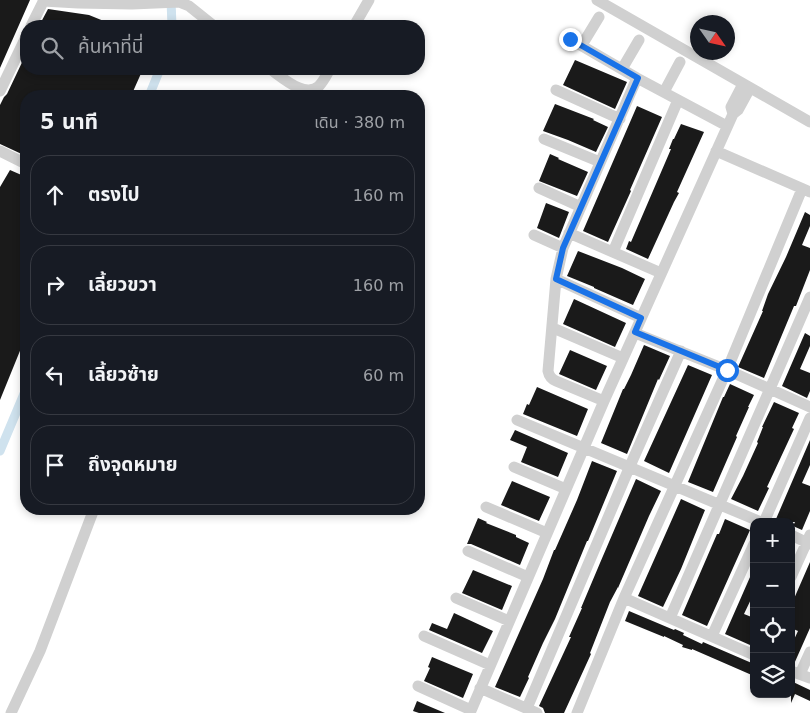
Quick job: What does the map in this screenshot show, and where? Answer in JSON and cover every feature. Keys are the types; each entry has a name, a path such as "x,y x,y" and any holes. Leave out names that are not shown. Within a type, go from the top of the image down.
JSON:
{"street":[{"path":"34,20 44,0 104,4 179,2 189,6 206,20"},
{"path":"357,20 369,0"},
{"path":"597,0 810,122"},
{"path":"582,45 599,17"},
{"path":"570,39 727,126"},
{"path":"622,69 639,40"},
{"path":"0,91 20,49"},
{"path":"664,92 680,62"},
{"path":"279,75 299,88 307,90"},
{"path":"314,90 321,85 327,75"},
{"path":"604,402 556,381 549,376 556,279 563,248 569,233 638,78"},
{"path":"418,686 470,711 623,358 727,126 733,114 738,110 747,86"},
{"path":"556,90 620,119"},
{"path":"613,252 678,100"},
{"path":"544,138 600,162"},
{"path":"577,713 624,598 806,191 716,151"},
{"path":"0,152 20,161"},
{"path":"539,188 581,207"},
{"path":"569,233 661,273"},
{"path":"534,235 563,248"},
{"path":"556,279 641,318"},
{"path":"670,618 810,297"},
{"path":"553,328 623,358"},
{"path":"635,332 810,407"},
{"path":"480,688 532,711 630,466 681,352"},
{"path":"764,518 810,418"},
{"path":"517,420 752,518"},
{"path":"514,467 566,489"},
{"path":"486,507 547,533"},
{"path":"11,713 40,651 92,515"},
{"path":"795,536 809,540 795,569"},
{"path":"468,551 528,577"},
{"path":"712,636 750,553"},
{"path":"456,598 509,621"},
{"path":"624,598 750,653"},
{"path":"424,636 490,665"},
{"path":"800,674 810,652"}],"building":[{"path":"0,0 30,0 20,20 0,68"},
{"path":"48,9 89,15 101,20 42,20"},
{"path":"575,60 627,82 615,109 563,85"},
{"path":"20,67 20,75 140,75 134,90 20,90 20,153 0,144 0,105"},
{"path":"555,104 594,119 608,127 596,152 543,131"},
{"path":"637,106 662,117 608,242 583,231"},
{"path":"681,124 704,132 677,192 679,193 648,259 626,249 629,241 631,242 671,149 669,149 673,139"},
{"path":"550,154 588,172 577,196 539,181"},
{"path":"10,170 20,174 20,351 0,400 0,187"},
{"path":"546,203 569,212 559,238 537,228"},
{"path":"805,212 810,215 810,226 802,245 810,248 810,270 764,378 738,367"},
{"path":"578,251 645,279 633,305 567,276"},
{"path":"574,299 626,323 615,347 563,324"},
{"path":"805,333 810,336 810,346 800,369 810,373 810,391 807,398 782,386"},
{"path":"644,345 670,356 658,379 627,454 601,443 623,389"},
{"path":"570,350 607,366 596,390 559,374"},
{"path":"688,365 712,375 669,473 644,461"},
{"path":"730,384 754,395 713,492 688,482"},
{"path":"537,387 588,409 577,436 523,414"},
{"path":"774,402 799,413 792,428 794,429 758,511 731,499 758,443 762,427"},
{"path":"515,430 568,453 558,477 521,462 527,447 510,440"},
{"path":"810,440 810,465 802,483 810,486 810,511 802,530 795,527 795,518 776,518"},
{"path":"592,461 617,471 520,697 495,687 577,500"},
{"path":"636,479 661,491 610,602 591,654 564,713 545,713 543,708 539,706 571,637 569,637"},
{"path":"512,481 550,497 539,521 501,505"},
{"path":"681,499 705,510 663,607 638,596"},
{"path":"478,518 529,543 520,565 467,544"},
{"path":"725,519 750,530 707,626 682,615 717,534 719,534"},
{"path":"810,562 810,628 795,662 795,637 798,631 795,630 795,596"},
{"path":"473,570 512,586 502,610 462,593"},
{"path":"750,577 750,601 744,614 750,616 750,645 725,634"},
{"path":"629,611 675,629 702,644 703,642 750,662 750,674 692,649 682,647 683,645 664,636 625,621"},
{"path":"454,613 493,631 482,653 429,630 432,623 447,629"},
{"path":"432,657 473,674 463,698 424,681 430,668 428,667"},
{"path":"795,683 810,690 810,701 795,694"},
{"path":"417,701 445,713 419,713 413,711"}],"waterway":[{"path":"171,0 172,20"},
{"path":"151,90 158,75"},
{"path":"0,451 20,403"}],"route":[{"path":"570,39 638,78 563,248 556,279 641,318 635,332 727,370"}]}
